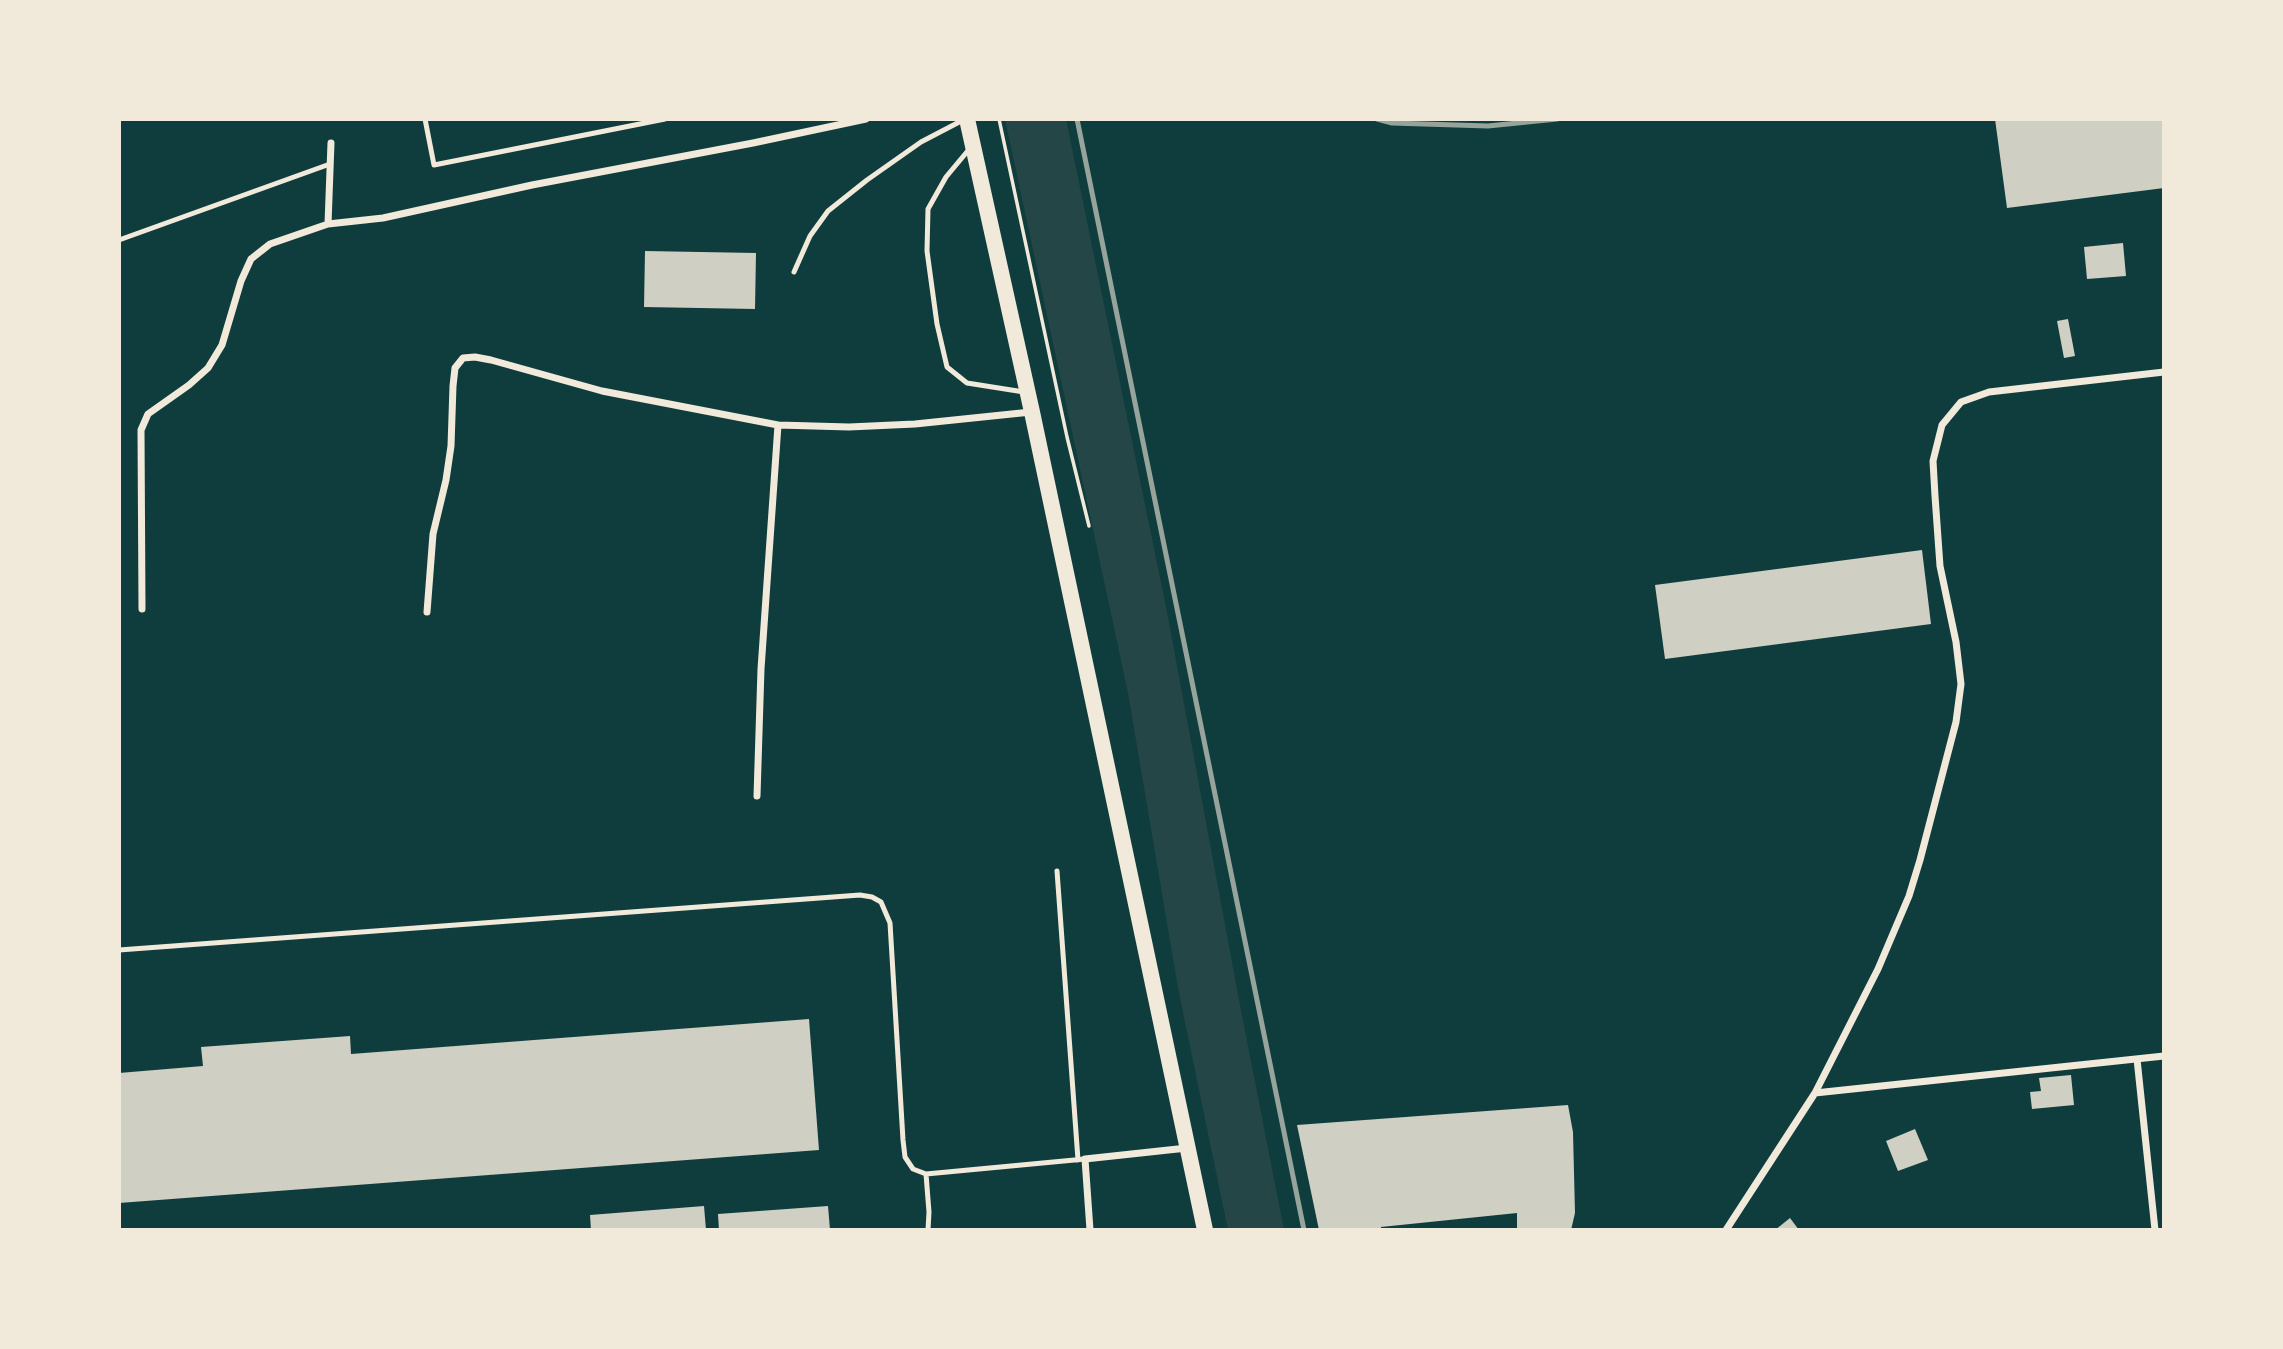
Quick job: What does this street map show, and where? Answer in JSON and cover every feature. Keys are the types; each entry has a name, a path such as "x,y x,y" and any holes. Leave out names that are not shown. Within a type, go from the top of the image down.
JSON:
{"main road":[{"path":"966,119 1032,412 1205,1230"}],"street":[{"path":"142,609 141,430 148,414 208,368 222,345 241,281 251,259 270,244 328,224 383,218 532,185 866,119"},
{"path":"328,224 331,143"},
{"path":"427,612 433,534 446,480 450,446 455,368 463,358 491,360 602,391 778,425 915,425 1032,412"},
{"path":"1726,1230 1815,1093 1878,969 1909,896 1920,860 1956,722 1961,684 1956,642 1940,566 1933,461 1942,425 1961,402 1989,392 2164,372"},
{"path":"757,796 761,669 778,425"},
{"path":"1815,1093 2164,1056"},
{"path":"2137,1059 2155,1230"},
{"path":"1090,1230 1081,1159 1188,1148"}],"lane":[{"path":"425,119 434,165 665,119"},
{"path":"794,272 810,236 828,211 921,142 966,119"},
{"path":"973,144 946,177 928,209 927,251 939,335 947,367 967,383 1027,393"},
{"path":"119,240 330,164"},
{"path":"119,950 860,895 872,897 881,901 890,923 905,1157 913,1170 926,1174 1081,1159 1057,871"},
{"path":"926,1174 928,1230"}],"path":[{"path":"999,119 1067,437 1089,526"}],"shaded area":[{"path":"1005,119 1066,119 1167,612 1284,1230 1228,1230 1178,988 1128,693"}],"building":[{"path":"1995,119 2164,119 2164,188 2007,208"},
{"path":"2123,243 2126,276 2087,279 2084,247"},
{"path":"645,251 756,253 755,309 644,307"},
{"path":"2068,319 2075,356 2064,358 2057,321"},
{"path":"1922,550 1931,624 1665,659 1655,585"},
{"path":"809,1019 819,1150 119,1203 119,1073 203,1066 201,1047 350,1036 351,1054"},
{"path":"2071,1075 2074,1105 2032,1109 2030,1092 2041,1091 2039,1078"},
{"path":"1568,1105 1573,1132 1575,1213 1571,1230 1517,1230 1517,1213 1381,1227 1381,1230 1319,1230 1297,1125"},
{"path":"1915,1129 1928,1160 1898,1171 1886,1141"},
{"path":"704,1206 706,1230 591,1230 590,1215"},
{"path":"828,1206 830,1230 719,1230 718,1214"},
{"path":"1790,1218 1799,1230 1775,1230"}],"railway":[{"path":"1077,119 1304,1230"},
{"path":"1377,119 1392,123 1488,126 1557,119"}]}
